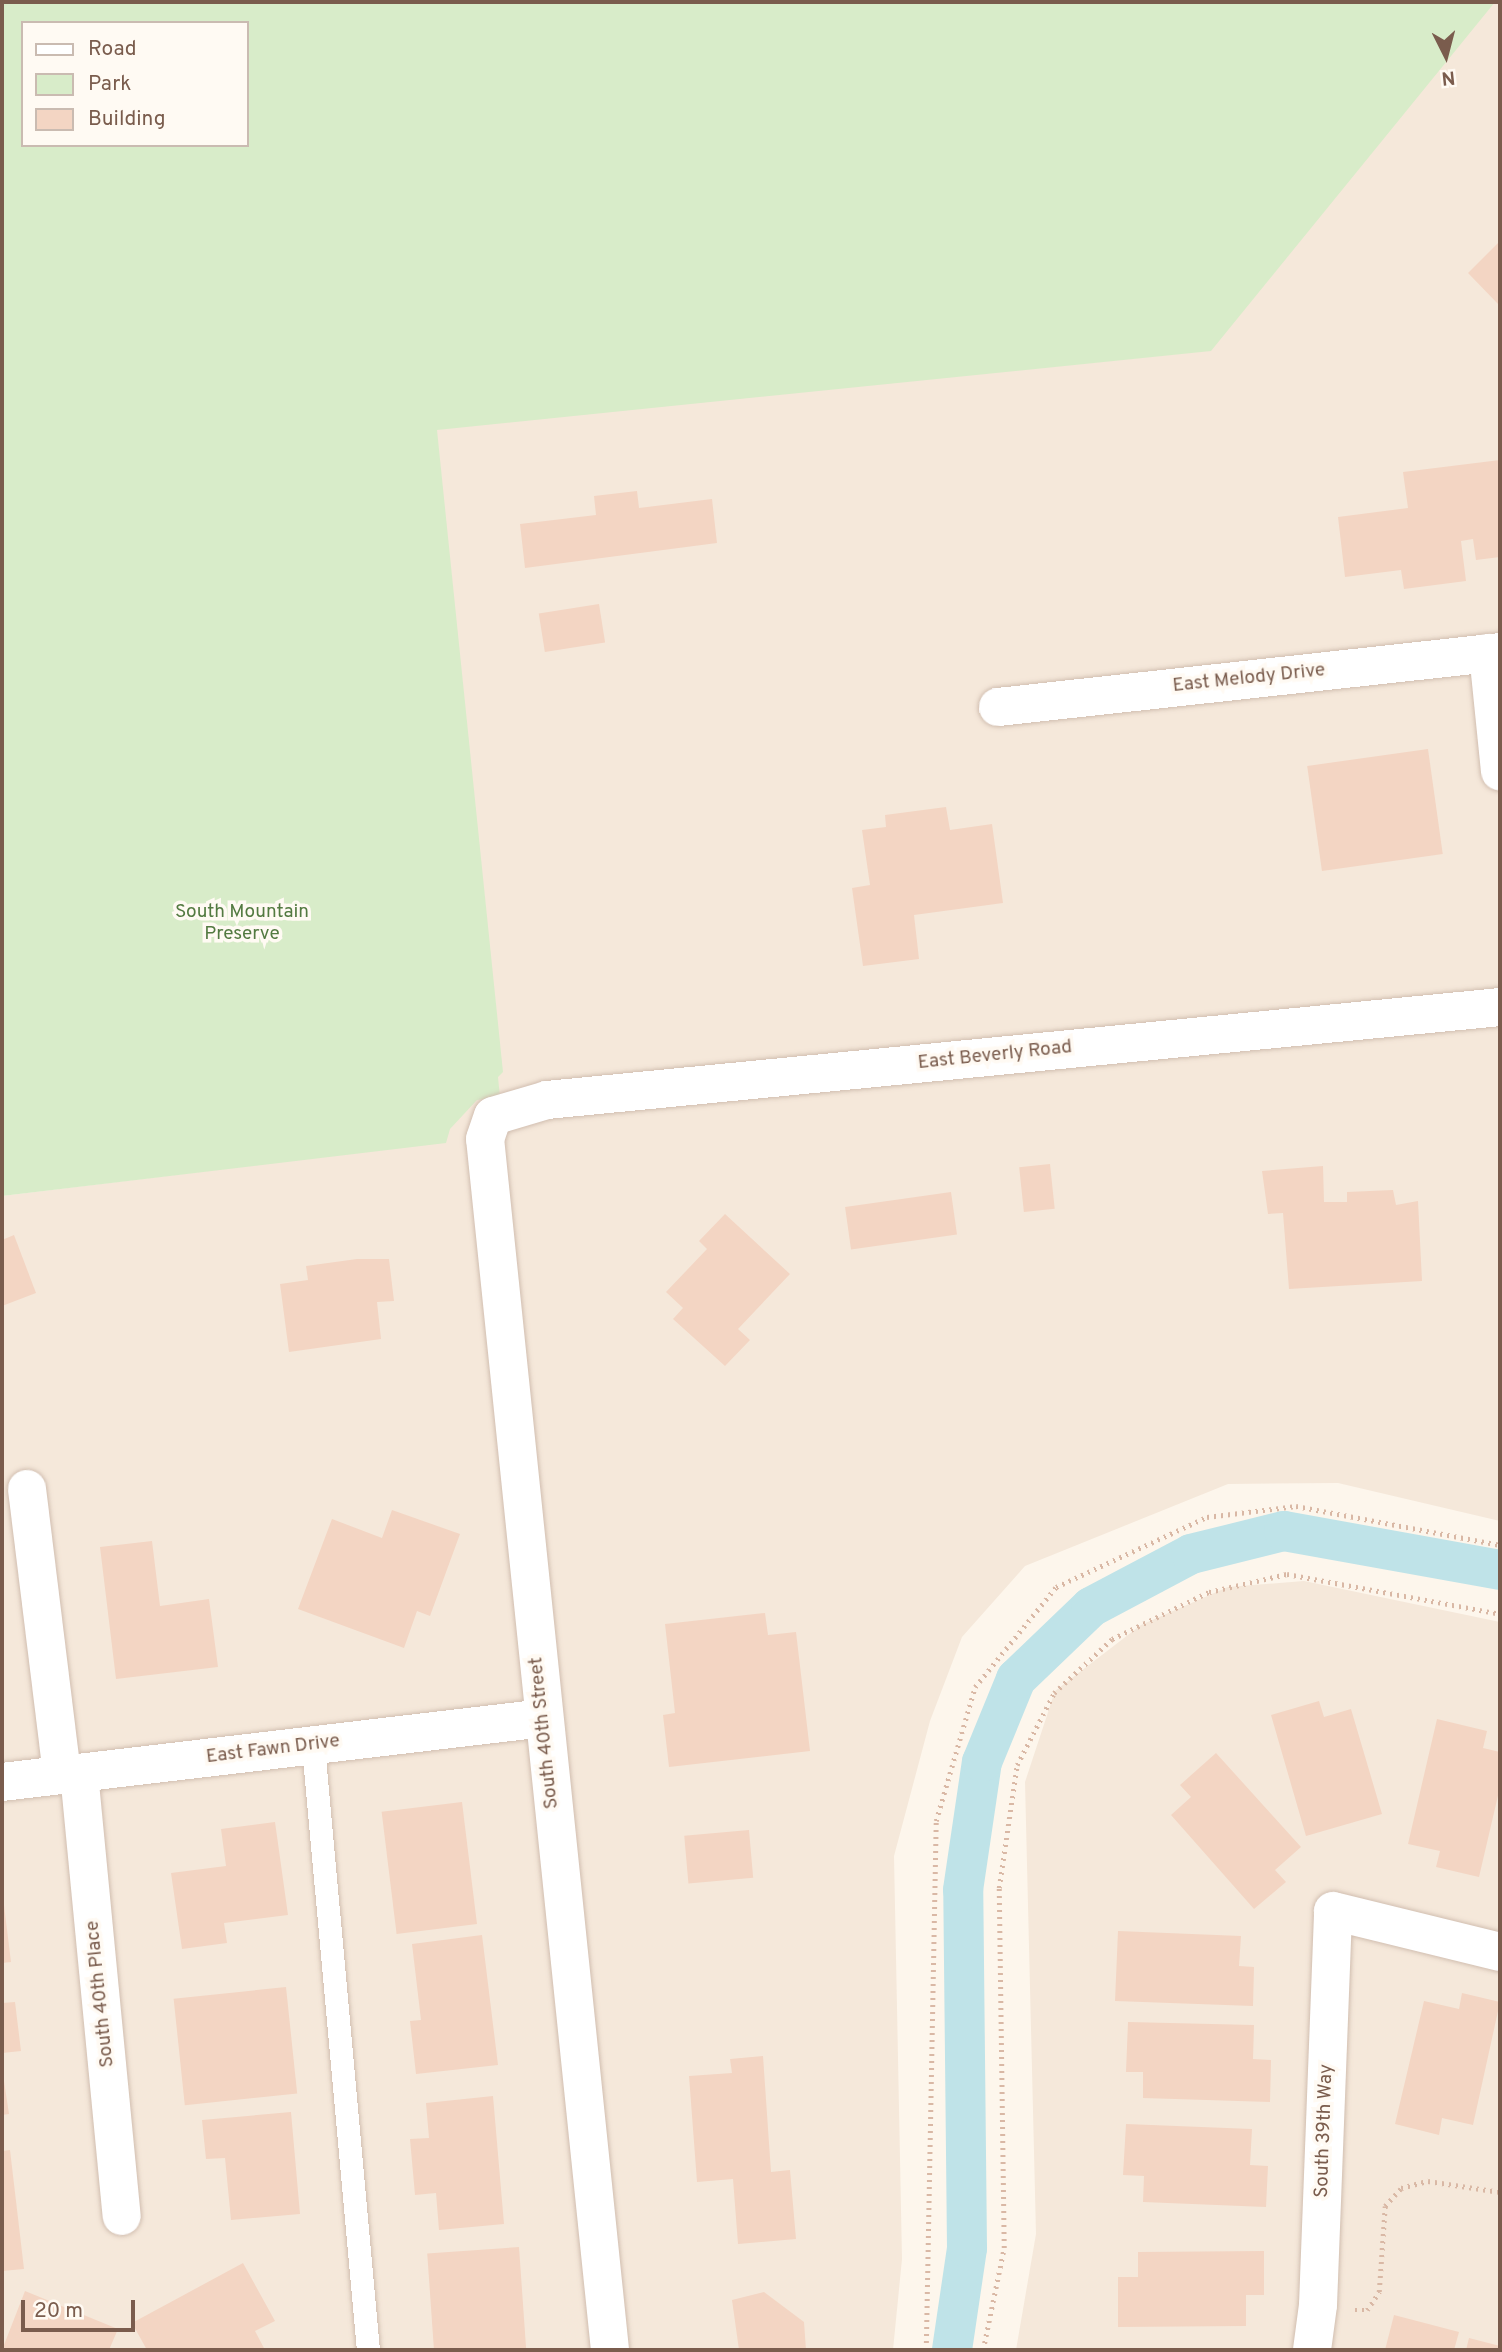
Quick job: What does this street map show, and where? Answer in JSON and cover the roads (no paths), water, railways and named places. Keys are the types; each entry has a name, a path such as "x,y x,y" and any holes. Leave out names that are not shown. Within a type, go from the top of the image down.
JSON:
{"street":[{"name":"East Melody Drive","path":"998,707 1494,653"},
{"path":"1494,653 1500,771"},
{"name":"East Beverly Road","path":"492,1116 547,1100 1500,1007"},
{"name":"South 40th Street","path":"492,1116 485,1139 610,2350"},
{"name":"South 40th Place","path":"27,1489 71,1774 122,2216"},
{"name":"East Fawn Drive","path":"2,1782 544,1718"},
{"name":"South 39th Way","path":"1312,2350 1318,2305 1333,1911 1500,1952"}],"lane":[{"path":"313,1746 368,2350"}],"waterway":[{"path":"952,2350 967,2248 963,1890 982,1762 1016,1679 1091,1607 1191,1554 1284,1531 1500,1570"}],"park label":[{"name":"South Mountain Preserve","path":"242,924"}]}
